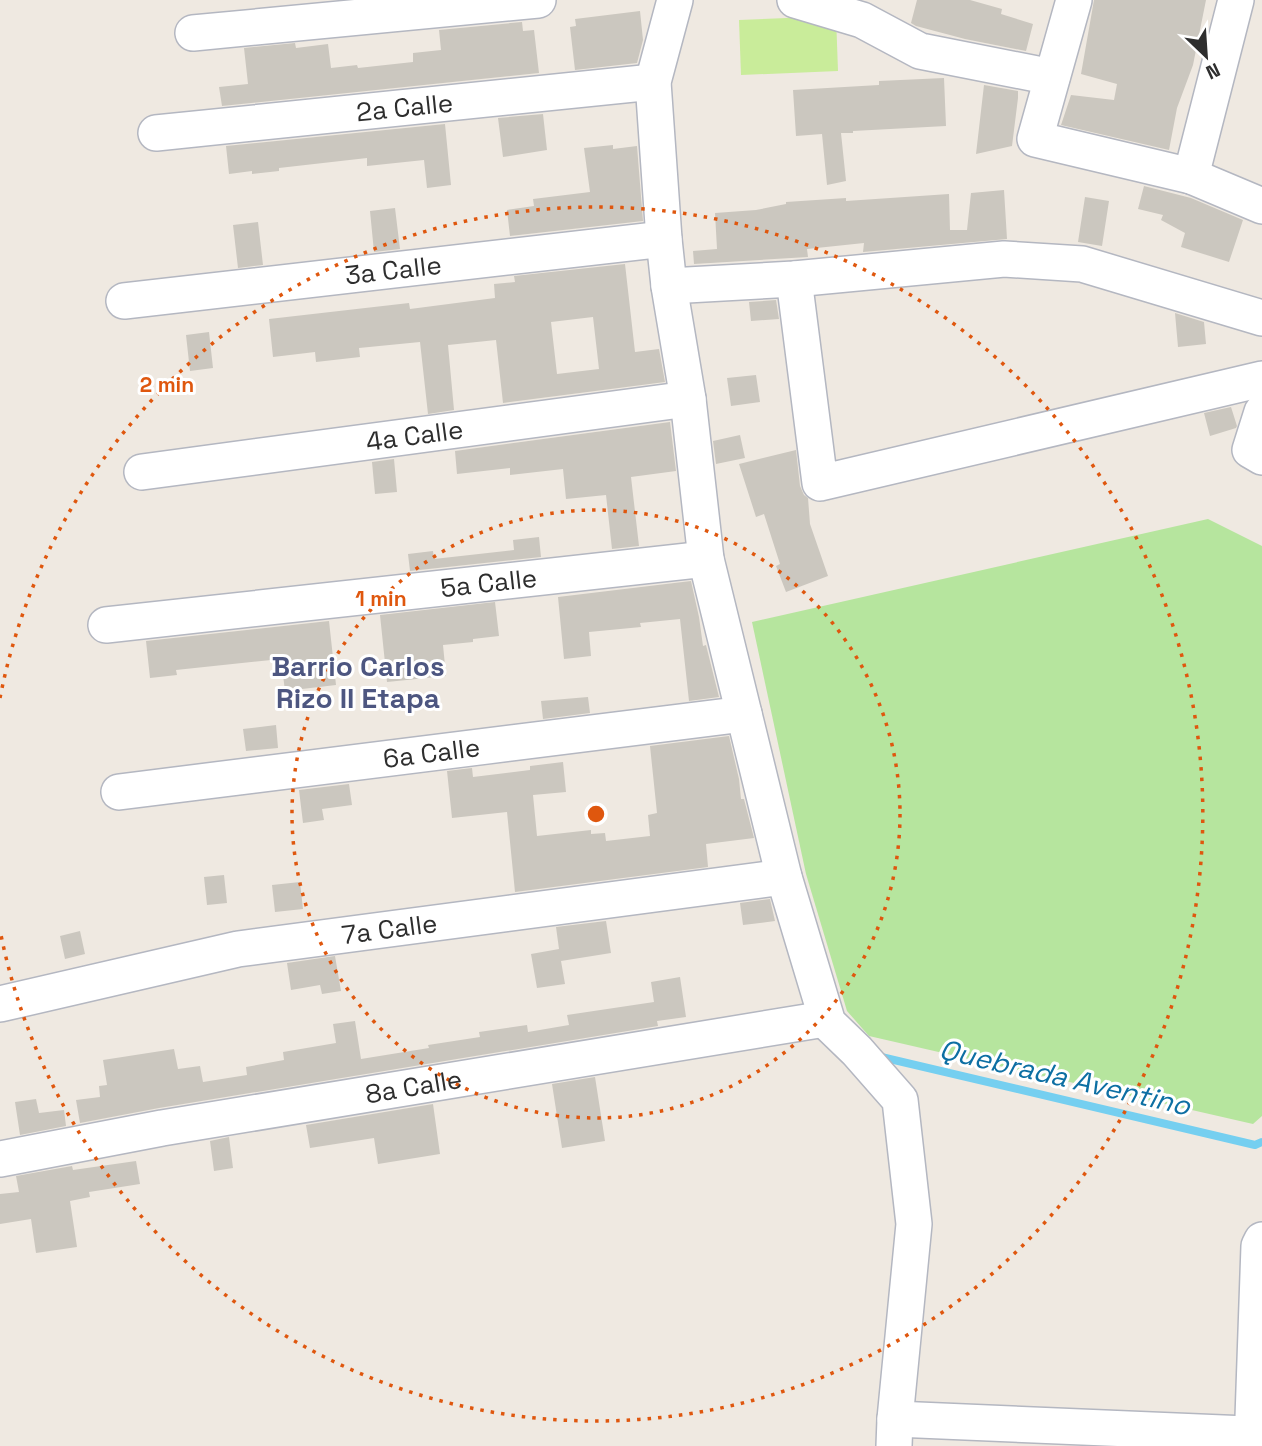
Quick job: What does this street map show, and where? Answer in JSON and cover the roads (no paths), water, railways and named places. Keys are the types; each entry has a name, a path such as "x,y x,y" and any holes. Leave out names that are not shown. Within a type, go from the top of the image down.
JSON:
{"street":[{"path":"194,33 538,0"},
{"path":"675,0 653,82 669,286 688,399 706,559 784,877 828,1023 900,1100 914,1224 895,1432 1256,1435 1261,1243"},
{"path":"794,0 862,20 920,51 1052,77"},
{"path":"1074,0 1035,139 1191,176 1262,206"},
{"path":"1191,176 1236,0"},
{"name":"2a Calle","path":"156,133 653,82"},
{"name":"3a Calle","path":"124,301 664,239"},
{"path":"669,286 794,279 1004,259 1082,264 1262,318"},
{"path":"794,279 820,483 1262,379"},
{"name":"4a Calle","path":"142,472 688,399"},
{"path":"1262,412 1250,450 1262,457"},
{"name":"5a Calle","path":"106,625 706,559"},
{"name":"6a Calle","path":"119,792 744,714"},
{"name":"7a Calle","path":"0,1004 238,949 784,877"},
{"name":"8a Calle","path":"0,1159 162,1128 825,1019 828,1023"}],"waterway":[{"name":"Quebrada Aventino","path":"877,1056 1255,1145 1262,1142"}],"district":[{"name":"Barrio Carlos Rizo II Etapa","path":"358,682"}]}
